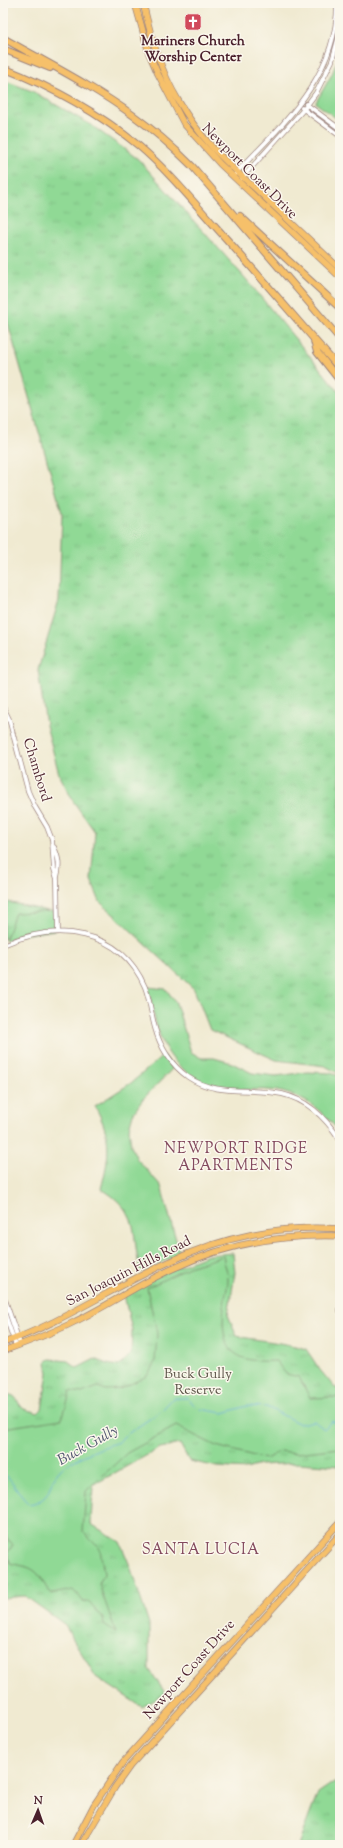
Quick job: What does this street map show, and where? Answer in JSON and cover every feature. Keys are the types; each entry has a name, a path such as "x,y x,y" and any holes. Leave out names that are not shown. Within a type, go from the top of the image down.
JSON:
{"highway":[{"path":"3,38 102,94 135,116 167,142 192,166 215,192 340,339"},
{"path":"3,49 74,78"},
{"path":"3,69 19,74 77,103 139,146 188,196 340,370"},
{"path":"215,192 340,308"},
{"path":"312,338 317,352 340,381"}],"main road":[{"name":"Newport Coast Drive","path":"135,3 149,53 175,109 184,124 204,147 340,269"},
{"name":"Newport Coast Drive","path":"142,3 158,58 178,101 205,140 234,174"},
{"name":"Newport Coast Drive","path":"241,179 340,277"},
{"name":"San Joaquin Hills Road","path":"3,1343 62,1319 168,1262 208,1246 252,1235 276,1231 309,1228 340,1229"},
{"name":"San Joaquin Hills Road","path":"3,1350 76,1321 172,1269 213,1252 235,1246 275,1239 306,1236 340,1236"},
{"name":"Newport Coast Drive","path":"72,1845 94,1805 123,1762 340,1522"},
{"name":"Newport Coast Drive","path":"81,1845 115,1787 130,1766 339,1536"}],"street":[{"path":"234,174 299,106 315,82 329,52 336,18 337,3"},
{"path":"241,179 304,109 316,93 328,71 340,32"},
{"path":"303,101 340,129"},
{"path":"299,106 340,136"},
{"name":"Chambord","path":"3,707 9,719 28,791 34,807 47,827 54,847 59,868 57,879 58,932"},
{"path":"3,945 18,938 58,932 74,932 94,937 115,948 131,965 145,987 154,1028 161,1045 176,1066 188,1077 201,1084 220,1090 279,1094 294,1099 320,1114 328,1122 340,1140"},
{"path":"340,1276 340,1311"},
{"path":"3,1294 18,1345"},
{"path":"3,1309 16,1339"},
{"path":"332,1531 339,1536"}],"green space":[{"path":"340,53 340,121 316,102 332,74"},
{"path":"3,80 32,91 91,125 138,159 246,279 340,393 340,1074 325,1066 276,1060 210,1030 194,989 100,902 91,880 95,832 73,801 59,774 46,725 38,670 59,600 62,513 3,306"},
{"path":"3,901 52,912 18,933 3,939"},
{"path":"56,911 55,930 22,935 5,941 15,913"},
{"path":"148,987 166,989 176,1003 191,1052 201,1058 214,1058 232,1063 252,1073 276,1076 308,1072 330,1073 340,1076 340,1133 322,1113 300,1098 270,1090 239,1090 222,1088 192,1076 175,1062 163,1043 156,1023"},
{"path":"164,1055 173,1068 143,1099 133,1114 129,1128 131,1146 137,1159 161,1186 180,1254 141,1272 131,1220 121,1204 101,1189 108,1156 108,1146 101,1117 95,1106 131,1083"},
{"name":"Buck Gully Reserve","path":"233,1253 235,1273 228,1315 237,1336 306,1349 320,1370 335,1388 340,1388 340,1466 299,1463 260,1465 246,1469 218,1467 189,1461 180,1444 160,1448 93,1485 91,1524 120,1542 130,1566 149,1624 149,1669 166,1694 142,1707 96,1677 64,1624 25,1596 3,1598 3,1395 12,1395 24,1409 38,1413 42,1409 48,1373 46,1362 50,1359 68,1361 77,1368 95,1359 107,1364 119,1366 131,1354 132,1330 124,1295 161,1274 208,1255"},
{"name":"Buck Gully Reserve","path":"223,1256 228,1280 223,1314 223,1327 225,1338 230,1348 236,1354 246,1359 276,1361 286,1374 299,1377 310,1398 340,1397 340,1448 297,1453 280,1451 266,1459 216,1446 176,1426 127,1453 86,1491 83,1532 100,1549 104,1574 99,1584 116,1633 104,1625 103,1619 94,1607 88,1602 83,1601 73,1590 52,1594 34,1570 10,1563 7,1553 13,1545 3,1533 3,1428 62,1419 70,1391 82,1393 98,1387 106,1390 120,1389 147,1376 155,1362 157,1333 147,1288 189,1267"},
{"path":"340,1781 340,1845 298,1845 318,1793 334,1782"}],"waterway":[{"name":"Buck Gully","path":"3,1473 29,1504 37,1502 43,1499 49,1491 55,1476 64,1466 106,1446 119,1442 123,1437 161,1411 173,1398 188,1398 196,1407"},
{"name":"Buck Gully","path":"200,1409 223,1413 247,1406 267,1407 300,1424 314,1421 324,1429 332,1421 340,1426"}],"place":[{"name":"Mariners Church Worship Center","path":"193,22"}],"district":[{"name":"NEWPORT RIDGE APARTMENTS","path":"236,1158"},
{"name":"SANTA LUCIA","path":"201,1550"}]}
